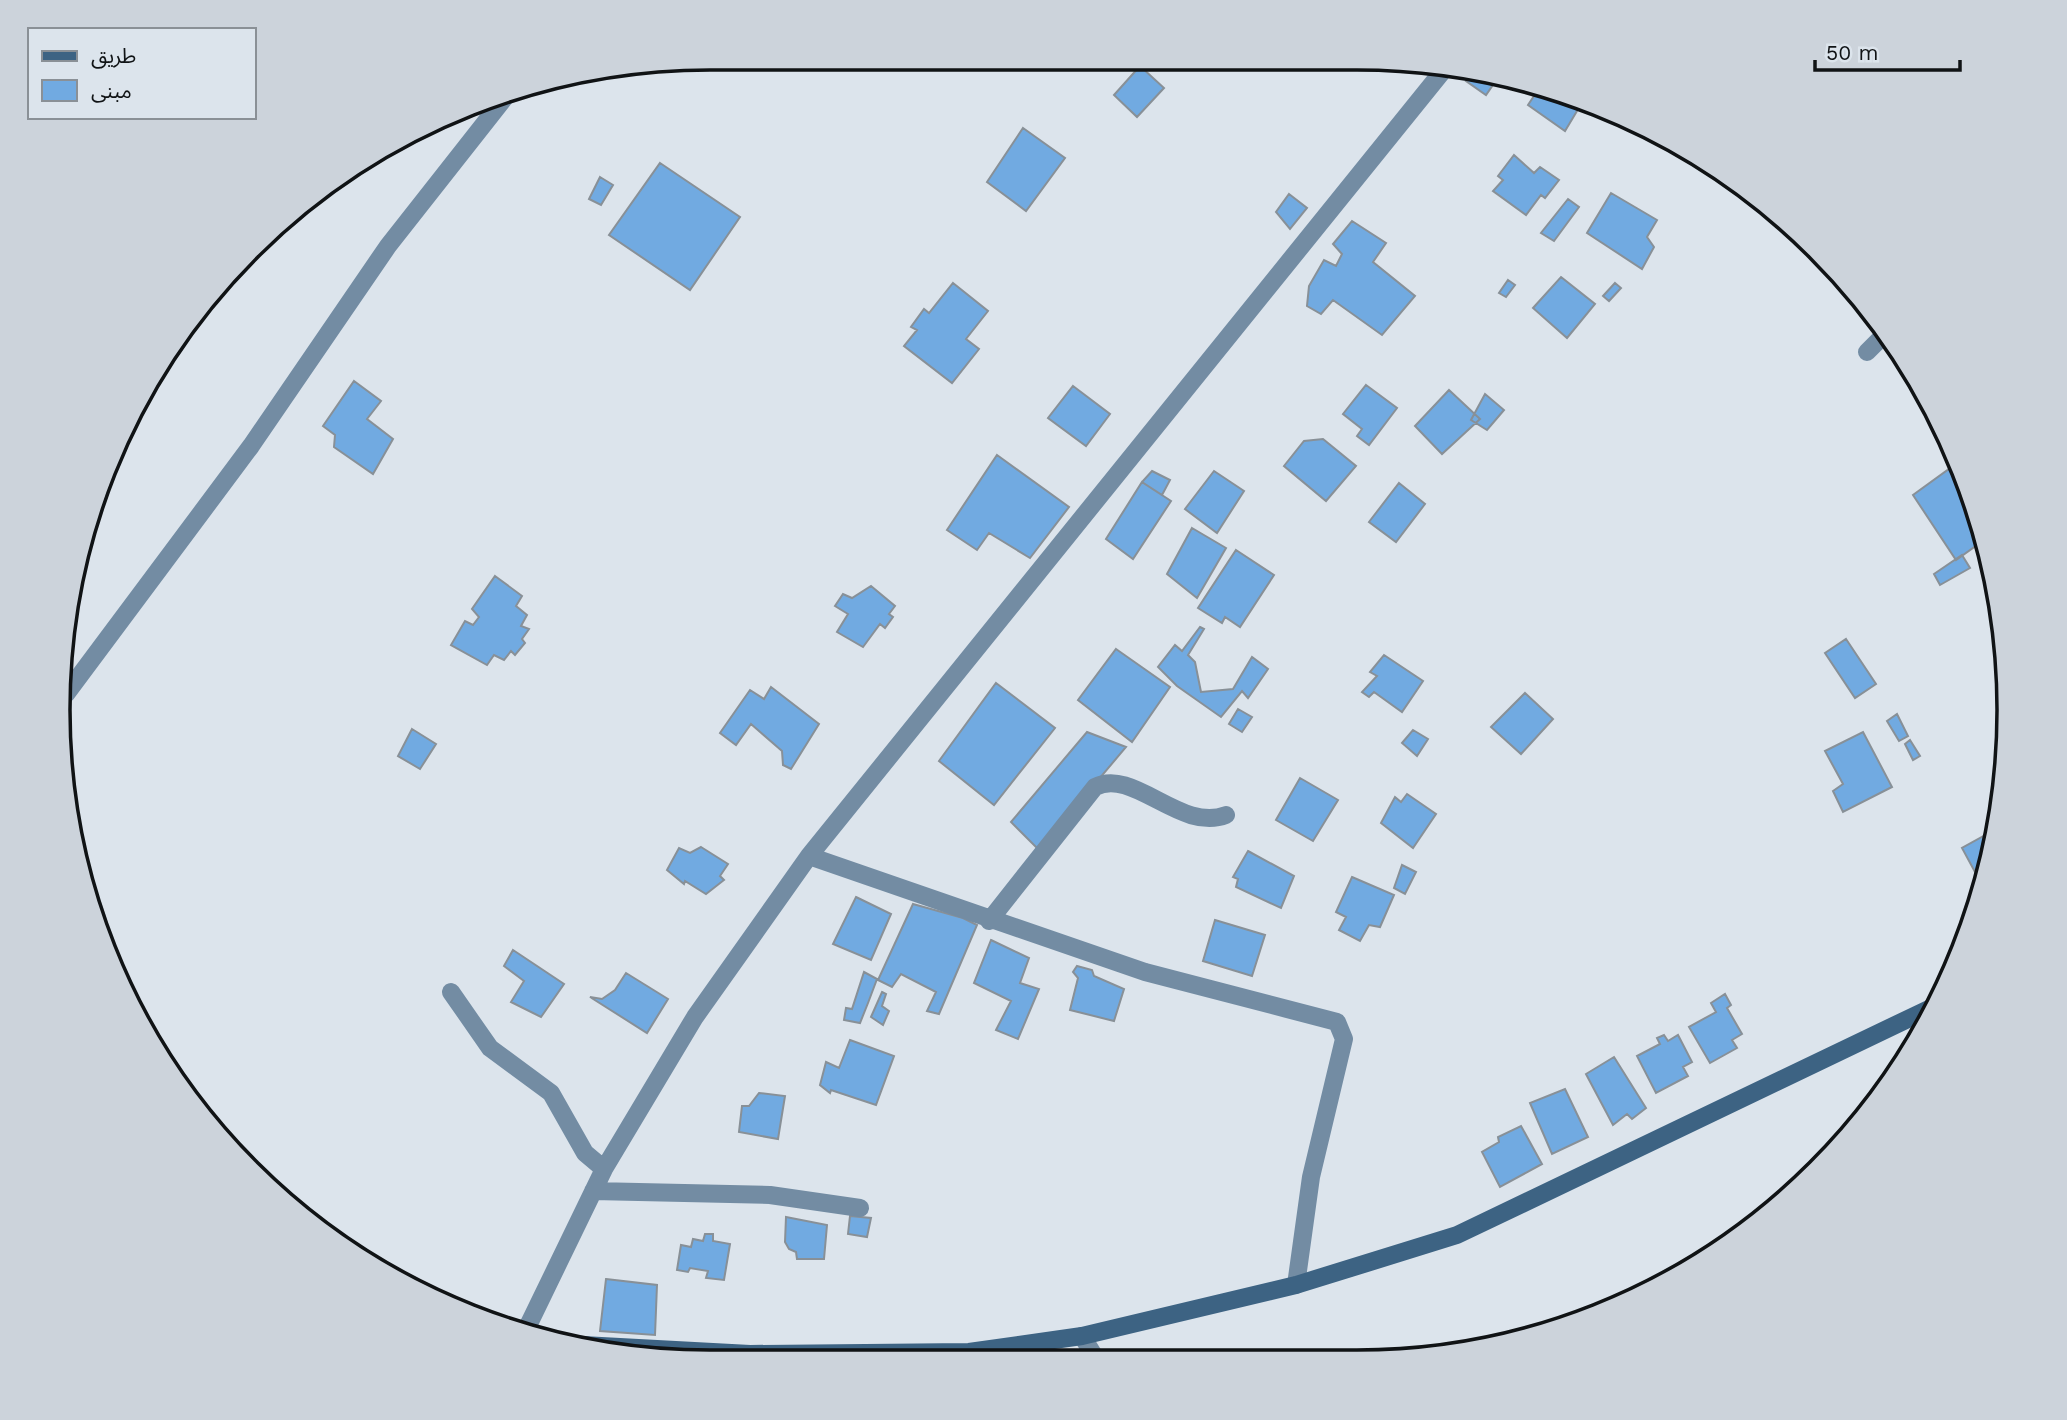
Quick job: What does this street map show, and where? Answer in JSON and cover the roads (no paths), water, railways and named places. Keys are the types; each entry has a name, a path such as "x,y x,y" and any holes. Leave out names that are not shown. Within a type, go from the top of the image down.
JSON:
{"main road":[{"path":"983,1350 1082,1336 1296,1285 1457,1235 1920,1013"}],"street":[{"path":"529,1324 604,1169 695,1017 809,856 1439,75"},
{"path":"71,688 251,446 388,246 498,106"},
{"path":"1867,352 1879,340"},
{"path":"989,920 1095,787 1102,783 1134,790 1202,821 1226,816"},
{"path":"809,856 1145,972 1332,1018 1341,1026 1344,1039 1311,1177 1296,1285"},
{"path":"451,992 490,1048 551,1093 585,1153 604,1169"},
{"path":"593,1191 770,1195 860,1208"},
{"path":"1082,1336 1091,1350"}]}
